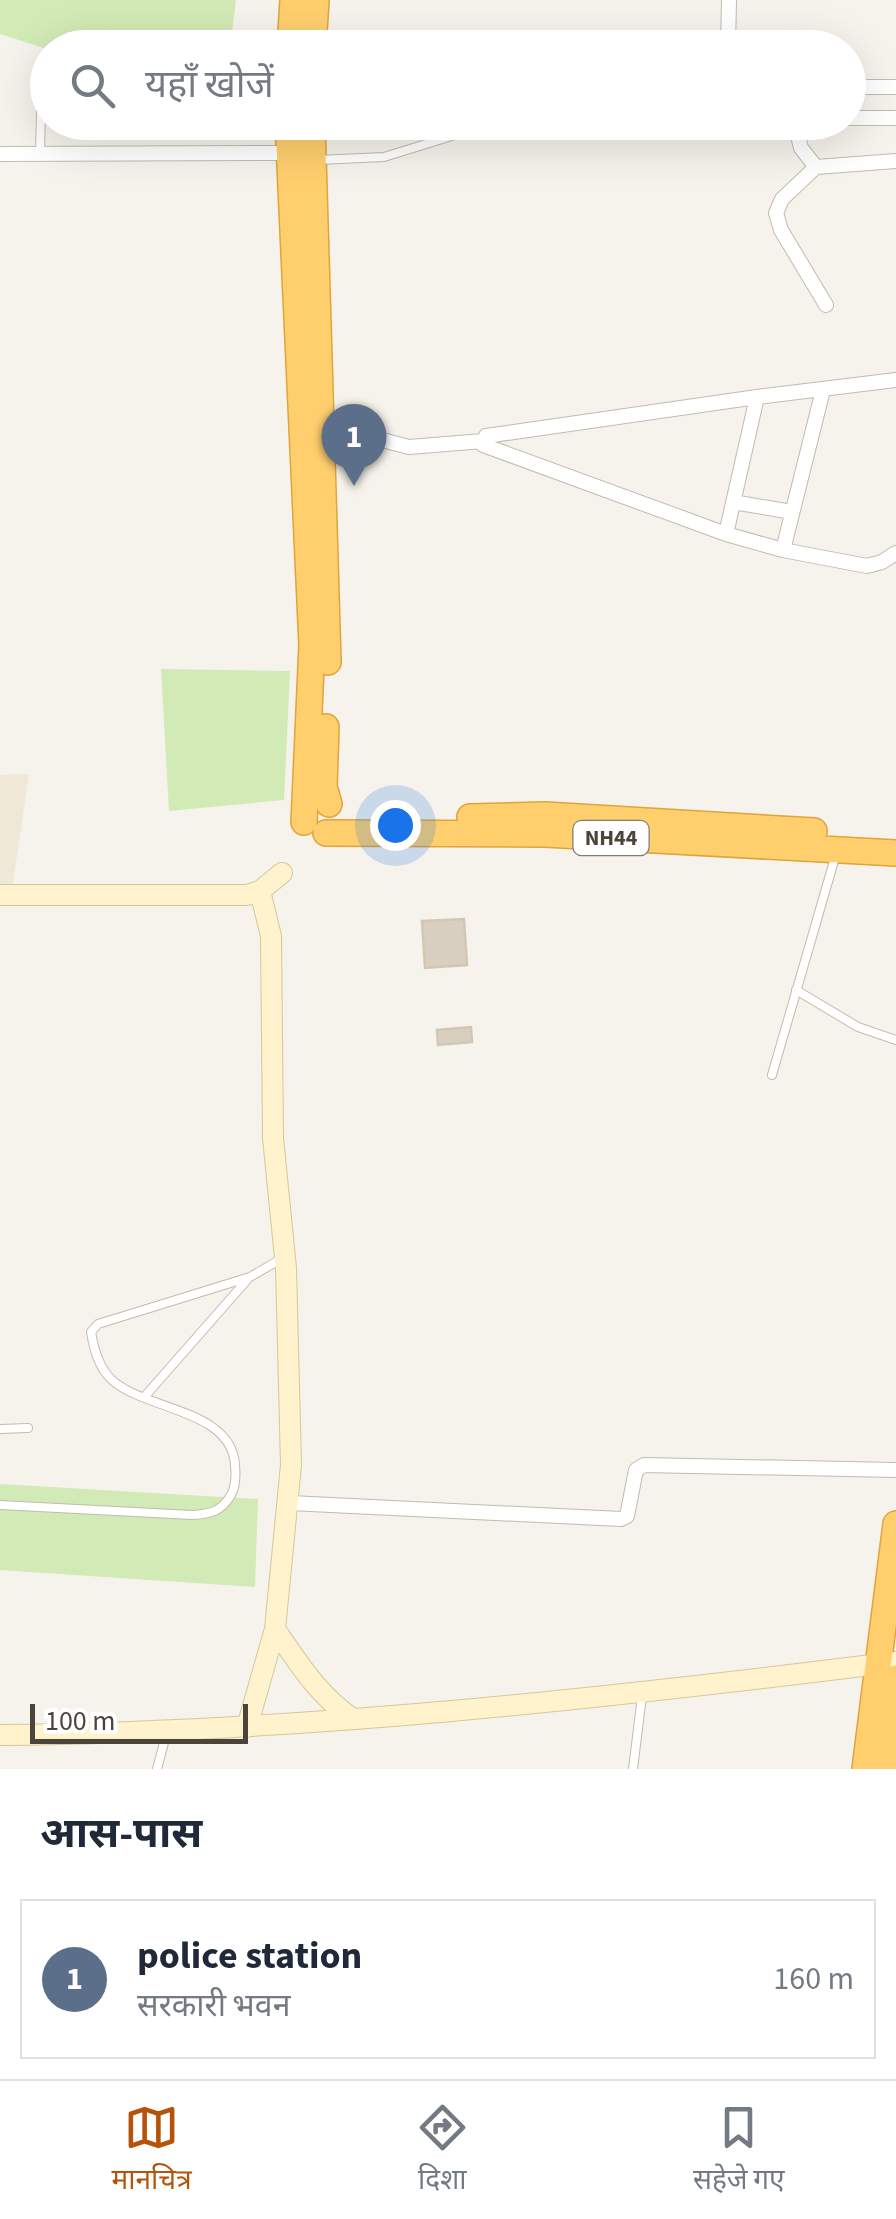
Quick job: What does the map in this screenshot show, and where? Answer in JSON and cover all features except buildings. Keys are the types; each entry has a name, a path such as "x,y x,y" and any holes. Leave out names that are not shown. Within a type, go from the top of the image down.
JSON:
{"highway":[{"path":"291,30 293,0"},
{"path":"314,30 316,0"},
{"path":"294,140 300,157 322,424 329,648 323,817"},
{"path":"306,140 300,157 312,645 323,817"},
{"path":"323,817 545,815 896,837"},
{"name":"NH44","path":"323,817 545,834 896,853"},
{"path":"887,1769 896,1524"},
{"path":"865,1769 889,1668"}],"street":[{"path":"728,30 729,0"},
{"path":"866,87 896,88"},
{"path":"866,118 896,118"},
{"path":"798,140 816,167"},
{"path":"0,154 300,157"},
{"path":"826,305 776,220 782,199 816,167 896,160"},
{"path":"483,441 486,436 896,380"},
{"path":"783,550 823,390"},
{"path":"726,534 757,397"},
{"path":"322,424 408,447 483,441"},
{"path":"483,441 487,448 726,534 783,550 867,566 896,552"},
{"path":"734,502 792,512"},
{"path":"0,894 205,896 260,892 282,873"},
{"path":"247,1727 275,1630 290,1503 284,1257 272,1138 271,936 260,892"},
{"path":"290,1503 621,1519 627,1516 636,1470 644,1465 896,1470"},
{"path":"275,1630 310,1681 353,1719"},
{"path":"0,1735 247,1727 889,1668"}],"lane":[{"path":"40,154 41,140"},
{"path":"300,157 384,157 439,140"},
{"path":"772,1074 837,850"},
{"path":"796,990 858,1027 896,1040"},
{"path":"0,1505 192,1515 212,1514 222,1508 235,1484 234,1454 228,1440 216,1428 122,1388 107,1376 97,1358 92,1332 94,1327 250,1277 284,1257"},
{"path":"146,1396 250,1277"},
{"path":"0,1430 28,1428"},
{"path":"633,1769 642,1691"},
{"path":"157,1769 168,1729"}],"shaded area":[{"path":"29,774 13,883 8,891 0,891 0,775"}],"green space":[{"path":"0,0 236,0 232,30 30,30 30,44 0,34"},
{"path":"161,669 290,671 284,800 169,811"},
{"path":"0,1484 258,1499 255,1587 0,1570"}],"place":[{"name":"police station","path":"354,486"}]}
